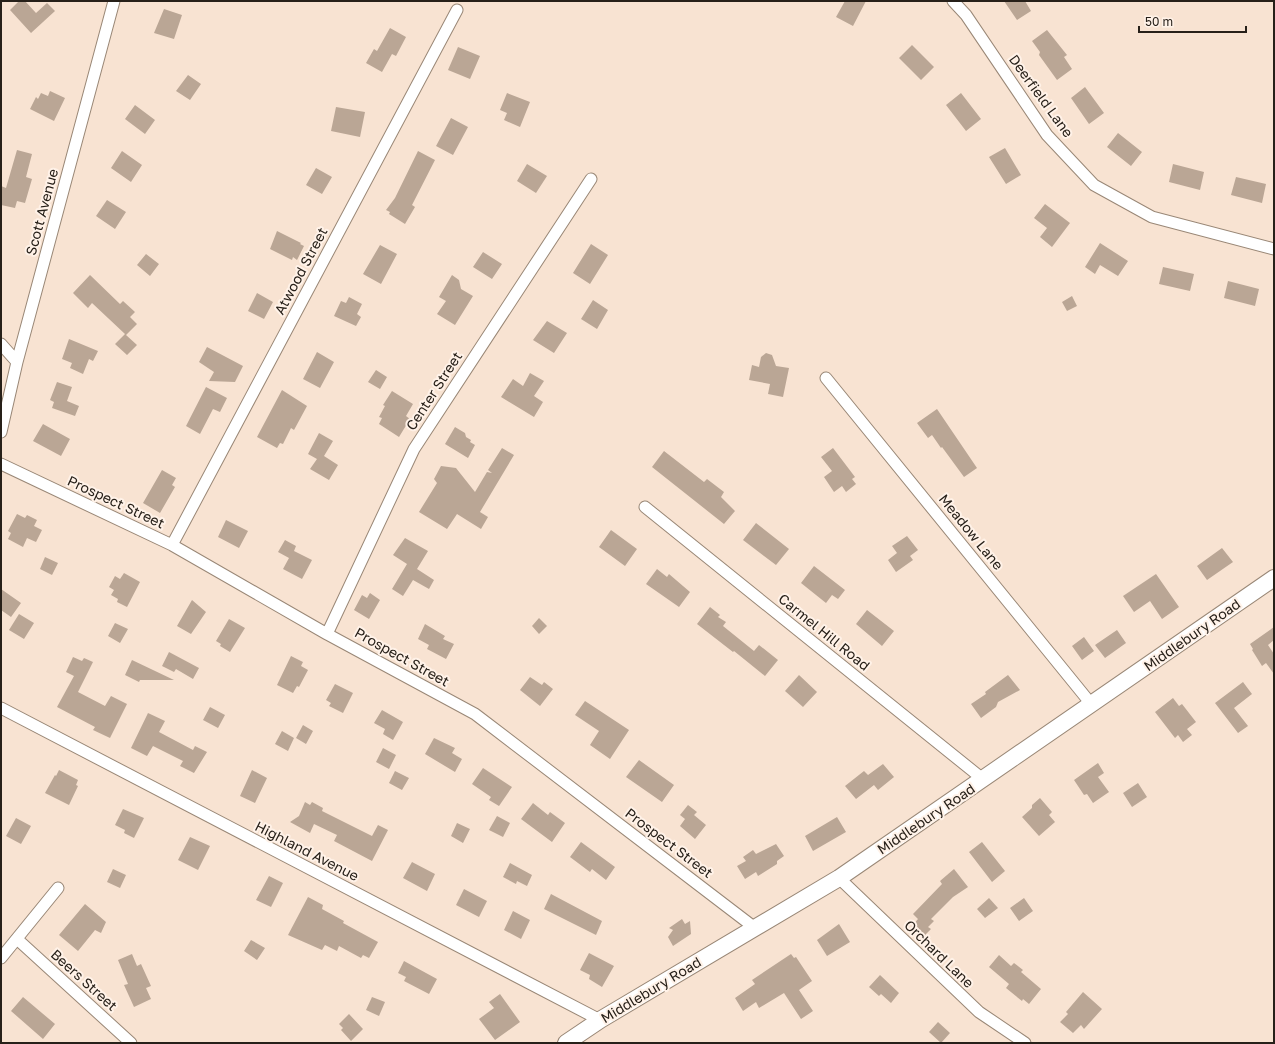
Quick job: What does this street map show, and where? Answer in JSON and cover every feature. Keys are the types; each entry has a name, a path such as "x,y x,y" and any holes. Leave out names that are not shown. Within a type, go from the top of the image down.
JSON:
{"street":[{"name":"Scott Avenue","path":"1,432 17,362 114,1"},
{"name":"Deerfield Lane","path":"953,1 966,15 1047,134 1094,186 1152,217 1274,249"},
{"name":"Atwood Street","path":"172,545 457,10"},
{"name":"Center Street","path":"327,634 414,449 591,179"},
{"path":"1,344 17,362"},
{"name":"Meadow Lane","path":"826,378 1092,704"},
{"name":"Prospect Street","path":"1,464 172,545 327,634 475,714 755,928"},
{"name":"Carmel Hill Road","path":"645,507 984,780"},
{"name":"Middlebury Road","path":"566,1043 600,1020 839,878 984,780 1274,578"},
{"name":"Highland Avenue","path":"1,708 600,1020"},
{"name":"Orchard Lane","path":"839,878 979,1012 1025,1043"},
{"path":"1,958 58,888"},
{"name":"Beers Street","path":"17,939 131,1043"}],"building":[{"path":"19,1 25,1 36,13 47,3 55,11 31,33 10,10"},
{"path":"845,1 866,1 853,26 836,17"},
{"path":"1004,1 1025,1 1031,11 1017,20"},
{"path":"164,9 182,15 174,39 154,33"},
{"path":"390,28 406,37 396,56 392,54 382,72 366,63 374,49 377,51"},
{"path":"1047,30 1067,55 1064,57 1072,69 1057,80 1039,55 1040,52 1032,41"},
{"path":"912,45 934,67 921,80 899,58"},
{"path":"458,47 480,56 470,79 448,70"},
{"path":"188,75 201,84 190,100 176,91"},
{"path":"1085,87 1104,113 1089,124 1071,98"},
{"path":"50,91 65,98 54,121 30,109 36,97 38,99 41,93 48,96"},
{"path":"507,93 530,102 520,127 504,120 507,113 500,110"},
{"path":"961,93 981,119 966,131 946,105"},
{"path":"135,105 155,120 145,134 125,119"},
{"path":"336,107 365,112 360,137 331,131"},
{"path":"451,118 468,127 453,155 436,146"},
{"path":"1118,133 1142,152 1131,166 1107,147"},
{"path":"1005,148 1021,175 1006,184 989,157"},
{"path":"17,150 32,154 26,177 32,179 25,203 17,201 15,208 1,205 1,186 6,188"},
{"path":"122,151 142,165 131,182 111,168"},
{"path":"418,151 435,160 412,205 415,207 405,224 389,214 390,212 386,210 395,198"},
{"path":"527,164 547,176 536,193 517,181"},
{"path":"1173,164 1204,172 1200,190 1169,182"},
{"path":"316,168 332,177 322,194 306,185"},
{"path":"1236,177 1266,184 1262,203 1231,195"},
{"path":"107,200 126,212 115,229 96,216"},
{"path":"1045,204 1070,223 1052,247 1040,237 1047,228 1034,218"},
{"path":"277,231 304,246 297,260 293,257 292,260 270,249"},
{"path":"1100,243 1128,261 1118,276 1100,265 1095,274 1085,267"},
{"path":"591,244 608,255 590,284 573,273"},
{"path":"380,245 397,254 381,284 363,274"},
{"path":"483,252 502,264 492,279 473,267"},
{"path":"146,254 159,264 150,276 137,265"},
{"path":"1163,267 1194,274 1190,291 1159,284"},
{"path":"90,275 120,304 123,301 135,312 130,317 137,324 126,335 137,345 127,355 115,344 125,334 92,303 88,308 73,293"},
{"path":"452,275 459,280 461,289 473,296 455,325 437,314 446,301 439,297"},
{"path":"1228,281 1259,289 1255,306 1224,298"},
{"path":"257,293 273,302 264,319 248,311"},
{"path":"1072,296 1077,306 1067,311 1062,302"},
{"path":"349,297 362,304 357,314 361,317 356,326 334,316 341,301 346,303"},
{"path":"593,300 608,310 597,329 581,319"},
{"path":"547,321 567,333 554,353 533,340"},
{"path":"69,339 98,351 93,361 89,359 83,374 70,368 72,363 62,359"},
{"path":"207,347 243,366 235,382 209,381 214,372 199,362"},
{"path":"317,352 334,362 320,388 303,379"},
{"path":"766,353 772,355 776,366 789,368 783,397 768,394 770,384 749,380 752,365 759,367 761,357"},
{"path":"376,370 387,377 380,389 368,382"},
{"path":"530,373 544,381 534,396 543,402 534,417 501,397 513,379 523,386"},
{"path":"57,382 72,387 67,401 79,406 75,416 52,408 54,402 50,400"},
{"path":"206,387 227,398 220,412 213,409 200,434 186,426"},
{"path":"282,390 307,406 294,430 291,428 283,444 280,443 277,448 257,437"},
{"path":"392,391 413,404 406,416 410,419 399,437 379,424 382,418 379,417 385,406 383,405"},
{"path":"937,409 977,468 964,477 932,435 928,438 917,423"},
{"path":"43,424 70,439 61,456 33,441"},
{"path":"455,427 465,433 466,437 471,440 470,442 475,445 468,458 445,444"},
{"path":"319,433 333,441 324,456 338,465 329,480 310,469 317,459 308,454"},
{"path":"502,448 514,455 480,512 488,517 481,529 457,514 447,529 419,512 437,483 434,479 441,466 456,468 475,492 487,472 492,473 488,470"},
{"path":"833,448 855,477 852,479 856,484 846,492 842,486 834,492 824,477 832,471 821,457"},
{"path":"664,451 704,482 707,479 724,492 721,497 735,511 724,524 652,467"},
{"path":"162,470 176,478 172,485 175,487 160,513 143,503"},
{"path":"17,514 25,518 27,515 37,520 34,526 42,530 36,542 27,538 23,547 8,539 11,533 8,531"},
{"path":"226,520 248,531 239,548 218,537"},
{"path":"756,523 789,549 776,565 743,540"},
{"path":"611,530 637,549 625,566 599,547"},
{"path":"907,536 918,550 910,556 913,560 896,572 888,560 897,553 892,546"},
{"path":"405,538 428,551 417,569 434,580 429,589 413,580 403,596 392,589 407,564 393,555"},
{"path":"285,540 296,546 294,551 312,560 302,579 283,569 289,558 278,552"},
{"path":"1222,548 1233,562 1207,580 1197,566"},
{"path":"45,557 58,563 52,575 40,569"},
{"path":"814,566 845,590 838,599 832,595 826,603 801,583"},
{"path":"657,569 667,577 669,574 690,592 679,607 646,584"},
{"path":"124,573 140,582 127,607 117,602 118,599 111,595 114,590 109,587 115,576 120,579"},
{"path":"1156,574 1179,607 1162,619 1150,601 1134,612 1123,596"},
{"path":"1,589 21,603 11,617 1,610"},
{"path":"370,593 380,600 369,619 354,610 362,595 367,598"},
{"path":"192,600 206,612 191,634 177,626"},
{"path":"710,607 720,615 718,617 726,622 723,626 754,651 759,645 778,660 765,676 697,624"},
{"path":"867,610 894,631 882,646 856,624"},
{"path":"19,614 34,623 24,639 9,630"},
{"path":"539,618 547,626 539,634 532,626"},
{"path":"229,619 245,628 230,652 220,646 221,644 216,641"},
{"path":"115,623 128,629 120,643 108,636"},
{"path":"425,624 445,636 443,639 454,644 446,659 427,649 429,645 418,639"},
{"path":"1274,627 1274,640 1268,645 1274,654 1274,674 1266,663 1262,666 1250,644"},
{"path":"1117,630 1126,643 1105,658 1095,645"},
{"path":"1084,637 1094,651 1082,660 1072,646"},
{"path":"169,652 199,668 193,679 176,669 174,672 162,666"},
{"path":"291,656 303,662 301,666 308,670 299,687 297,686 293,693 277,685"},
{"path":"73,657 82,661 84,658 93,662 78,692 105,706 111,696 127,704 110,738 93,730 95,727 57,707 74,676 66,672"},
{"path":"132,660 174,680 140,680 139,682 125,675"},
{"path":"799,675 817,692 803,707 785,691"},
{"path":"1008,675 1020,690 998,702 996,707 981,718 971,704 986,694 985,692"},
{"path":"530,677 542,685 544,682 553,689 540,706 520,690"},
{"path":"1243,682 1252,694 1234,708 1248,726 1238,733 1215,703"},
{"path":"335,684 353,693 343,713 329,706 331,703 326,700"},
{"path":"1173,698 1179,706 1182,704 1196,722 1187,729 1192,735 1183,742 1178,735 1175,738 1155,712"},
{"path":"585,701 629,730 610,759 590,745 599,731 575,715"},
{"path":"210,707 225,715 218,728 203,720"},
{"path":"382,710 403,722 393,740 383,734 385,729 374,723"},
{"path":"148,713 165,721 159,732 193,750 195,746 207,752 194,773 180,766 183,761 153,746 147,756 131,748"},
{"path":"303,725 313,731 306,744 296,738"},
{"path":"282,731 294,738 288,751 275,744"},
{"path":"434,738 455,748 452,753 462,759 455,772 425,754"},
{"path":"383,748 396,755 389,769 376,762"},
{"path":"639,760 674,785 662,802 626,777"},
{"path":"1098,763 1104,773 1098,777 1109,792 1093,803 1087,794 1084,795 1074,780"},
{"path":"883,764 894,777 878,790 874,785 856,799 845,786 864,771 868,775"},
{"path":"483,768 512,787 499,806 489,800 491,797 472,784"},
{"path":"59,770 78,780 76,785 78,786 69,805 45,793"},
{"path":"252,770 267,778 255,803 240,796"},
{"path":"395,771 409,778 402,790 389,783"},
{"path":"1138,783 1147,797 1132,807 1123,793"},
{"path":"1040,798 1052,812 1049,815 1055,822 1039,836 1022,817"},
{"path":"305,802 310,805 312,802 323,808 322,811 372,836 378,825 388,830 372,861 334,841 337,835 314,824 310,833 290,822 299,816"},
{"path":"533,803 548,815 550,812 565,823 552,842 521,819"},
{"path":"688,805 697,812 694,815 706,825 695,839 680,826 685,819 680,815"},
{"path":"123,809 144,818 134,838 124,833 125,830 115,825"},
{"path":"497,816 510,823 503,837 489,830"},
{"path":"837,817 846,832 813,851 805,836"},
{"path":"16,818 31,826 21,844 6,836"},
{"path":"457,823 470,829 463,843 451,836"},
{"path":"190,837 210,846 198,870 178,860"},
{"path":"581,842 615,867 606,880 592,869 590,872 570,857"},
{"path":"982,842 1005,871 992,882 969,852"},
{"path":"776,844 784,856 777,861 777,864 758,876 756,872 745,879 737,866 746,861 743,857 753,850 756,854"},
{"path":"412,862 435,874 427,891 403,878"},
{"path":"510,863 532,875 527,886 517,881 516,884 503,877"},
{"path":"113,869 126,875 120,888 107,882"},
{"path":"954,869 968,887 953,897 931,919 934,921 928,927 931,929 922,938 911,927 918,919 913,914 942,884 940,881"},
{"path":"269,876 283,883 271,907 256,900"},
{"path":"464,889 487,901 479,917 456,905"},
{"path":"551,894 602,921 596,935 544,909"},
{"path":"308,897 323,905 322,909 344,921 343,923 378,942 369,958 363,955 361,958 339,946 337,951 325,945 322,950 288,935"},
{"path":"989,898 998,908 985,918 977,909"},
{"path":"1024,898 1033,911 1019,921 1010,908"},
{"path":"85,904 106,922 101,933 95,930 78,951 59,935"},
{"path":"513,911 530,920 521,939 504,930"},
{"path":"682,919 685,924 690,921 691,934 673,946 668,937 673,930 669,928"},
{"path":"839,924 850,942 827,956 817,940"},
{"path":"251,940 265,948 257,960 244,951"},
{"path":"589,953 614,966 602,987 589,979 590,975 580,970"},
{"path":"132,954 137,966 141,964 151,986 146,988 151,999 134,1007 124,985 128,984 118,960"},
{"path":"791,954 794,958 796,957 812,981 799,990 813,1011 801,1019 784,993 759,1008 756,1002 743,1011 735,998 755,984 752,980"},
{"path":"999,955 1011,966 1014,963 1023,970 1021,972 1041,989 1029,1004 1023,999 1022,1001 1006,988 1009,984 989,967"},
{"path":"404,961 437,979 429,994 404,981 406,977 398,973"},
{"path":"880,975 899,993 891,1003 881,994 879,996 869,987"},
{"path":"1083,992 1102,1009 1084,1029 1081,1025 1073,1033 1060,1022 1068,1014 1066,1012"},
{"path":"500,994 520,1022 495,1040 479,1019 494,1008 489,1002"},
{"path":"23,997 55,1024 43,1039 11,1011"},
{"path":"372,997 385,1002 379,1016 366,1010"},
{"path":"349,1014 363,1029 351,1041 341,1030 343,1028 339,1024"},
{"path":"938,1022 950,1033 941,1043 929,1032"}]}
